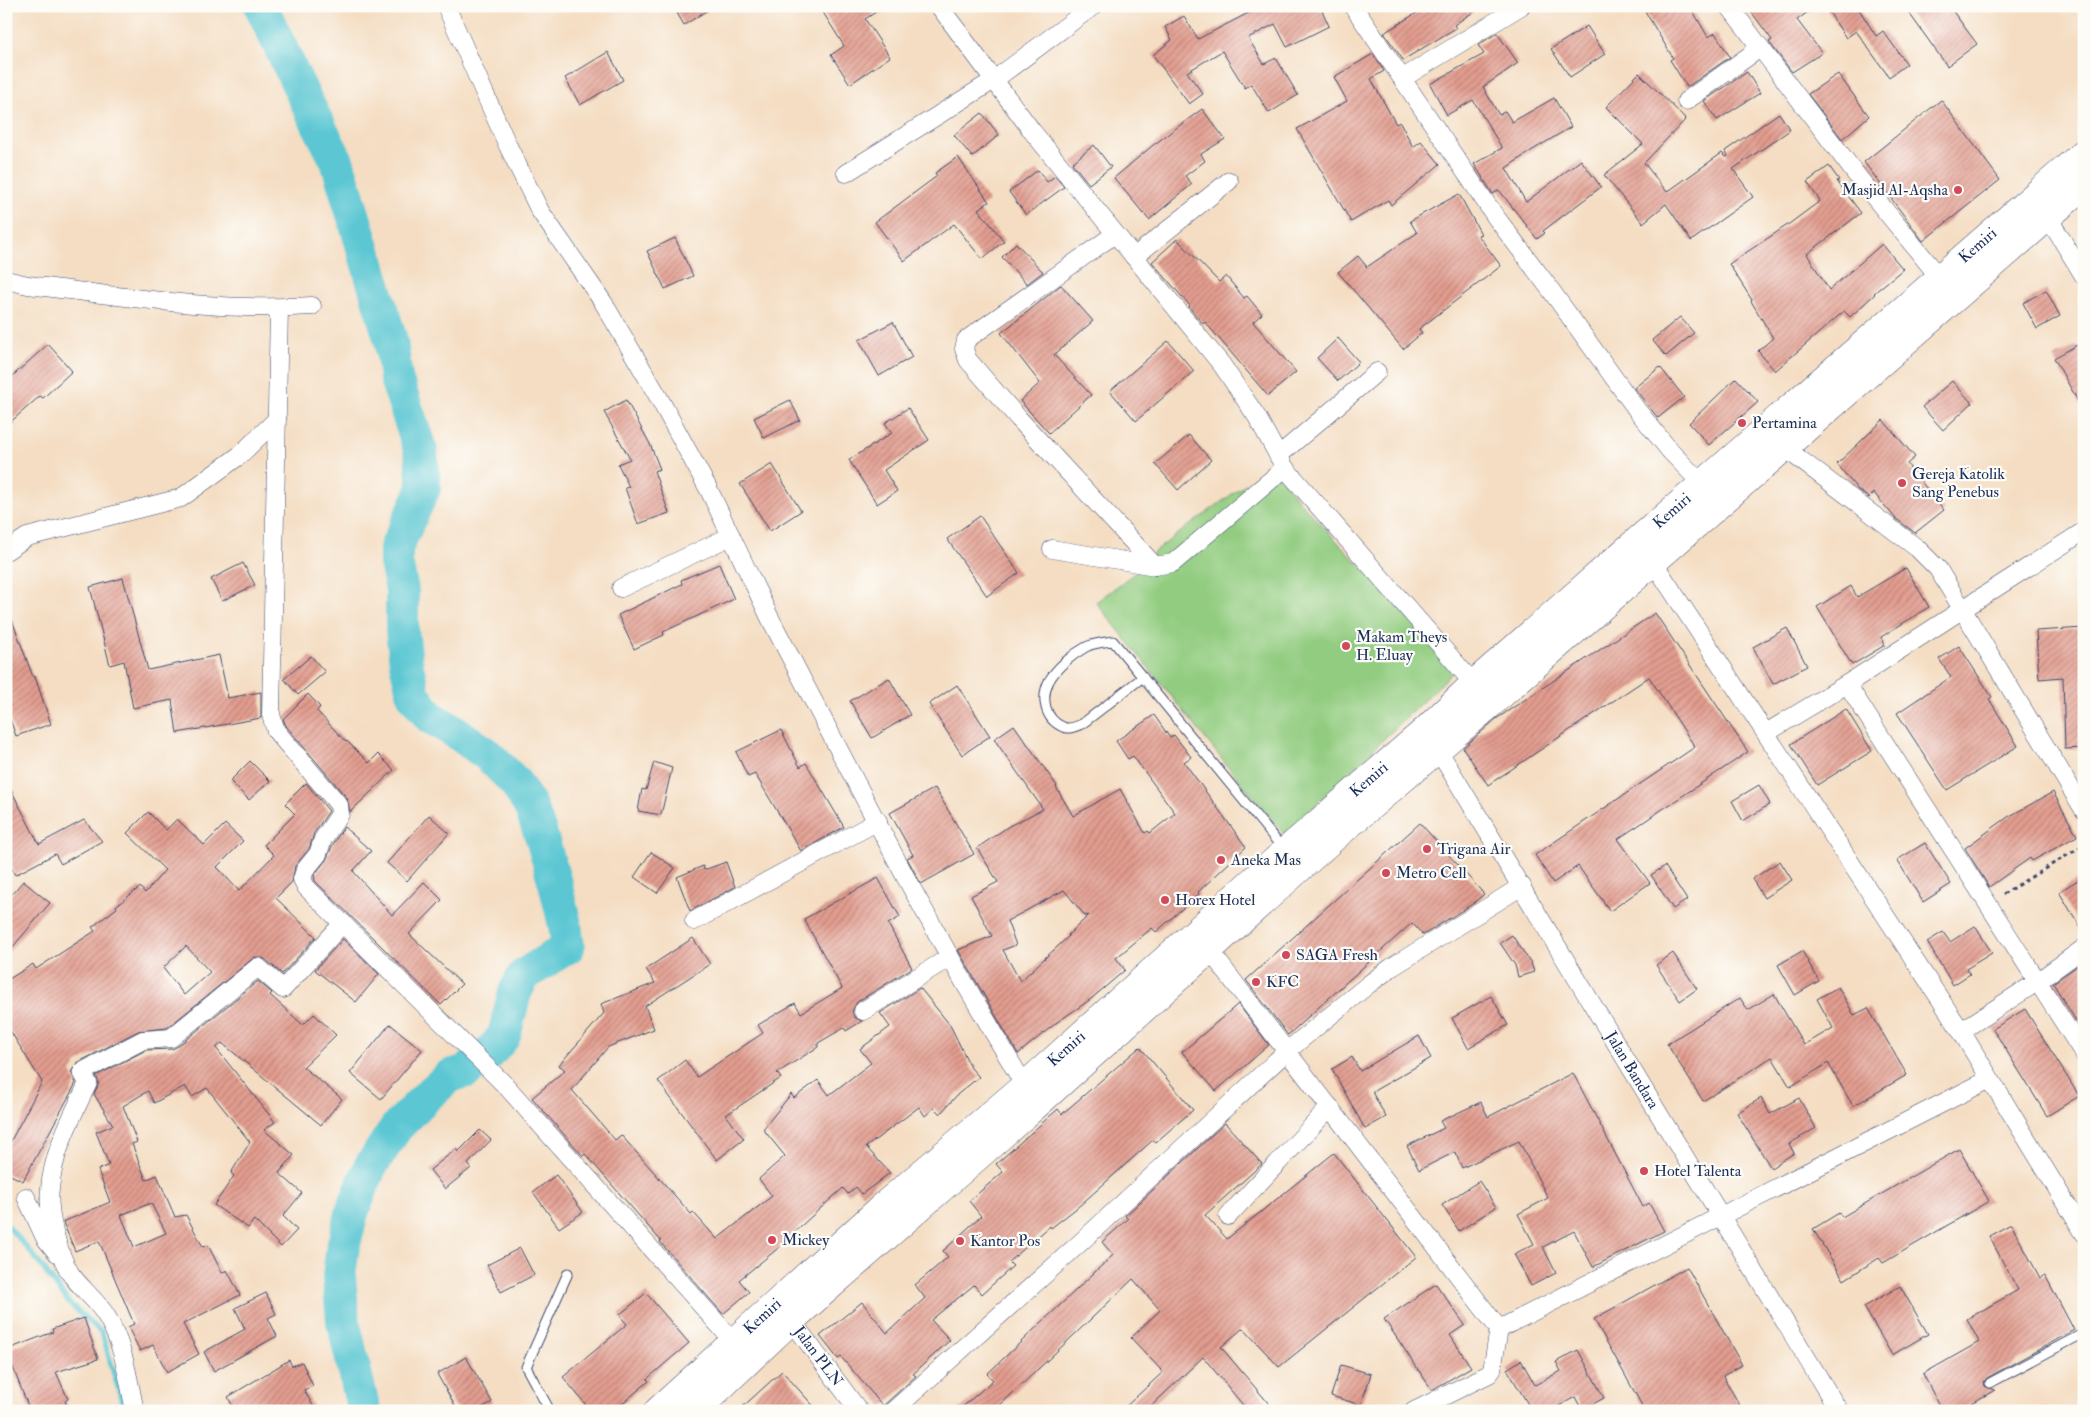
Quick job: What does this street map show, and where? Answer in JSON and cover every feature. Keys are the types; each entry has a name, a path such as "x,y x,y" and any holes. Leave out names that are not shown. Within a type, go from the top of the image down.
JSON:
{"highway":[{"name":"Kemiri","path":"695,1411 785,1311 1030,1096 1202,941 1332,839 1432,740 1646,550 1702,484 1764,429 1834,386 2041,206 2084,153"},
{"name":"Kemiri","path":"1202,941 1285,852 1432,740 1474,684 1646,550 1784,448 1834,386 1940,278 2041,206 2084,185"},
{"name":"Kemiri","path":"658,1411 734,1342 785,1311"}],"street":[{"path":"446,6 508,146 540,211 584,273 623,334 709,490 770,618 950,957 1030,1096"},
{"path":"939,6 1032,131 1222,365 1257,416 1282,462 1474,684"},
{"path":"846,173 994,80 1094,6"},
{"path":"1353,6 1495,216 1616,382 1671,452 1702,484"},
{"path":"1403,78 1521,6"},
{"path":"1729,6 1858,178 1940,278"},
{"path":"1686,101 1760,48"},
{"path":"1134,257 1229,181"},
{"path":"2041,206 2084,276"},
{"path":"1115,234 966,340 964,349 968,360 1019,419 1155,566"},
{"path":"6,280 28,286 159,301 279,308 312,306"},
{"path":"279,308 271,715 276,732 340,805 340,814 323,839 318,854 305,870 302,879 306,887 507,1087 734,1342"},
{"path":"1052,549 1155,566 1173,563 1377,372"},
{"path":"6,551 27,538 181,498 240,455 277,419"},
{"path":"1764,429 1784,448 1925,554 1938,569 2084,810"},
{"path":"1766,734 2084,531"},
{"path":"621,588 731,536"},
{"path":"1646,550 1961,1032 1988,1080 2084,1233"},
{"path":"1847,684 2084,1054"},
{"name":"Jalan Bandara","path":"1432,740 1839,1411"},
{"path":"694,921 878,822"},
{"path":"893,1411 1081,1242 1287,1051 1369,984 1522,886"},
{"path":"64,1261 50,1212 50,1190 54,1161 88,1083 82,1072 143,1040 171,1038 258,967 282,989 342,923"},
{"path":"1202,941 1499,1329 1492,1370 1489,1374 1414,1411"},
{"path":"1961,1032 2037,982 2084,948"},
{"path":"863,1011 950,957"},
{"path":"1499,1329 1721,1218 1988,1080"},
{"path":"1228,1216 1330,1107"},
{"path":"26,1197 45,1238 64,1261 71,1274 96,1301 107,1318 124,1356 134,1404"},
{"name":"Jalan PLN","path":"785,1311 859,1411"}],"lane":[{"path":"1143,677 1082,724 1072,728 1064,727 1053,719 1044,707 1044,694 1050,680 1065,662 1088,646 1113,641 1143,677 1285,852"},
{"path":"550,1411 526,1367 568,1273"},
{"path":"1990,1383 2084,1333"}],"path":[{"path":"1988,904 2084,845"}],"green space":[{"path":"1270,466 1300,502 1455,670 1285,835 1096,602 1148,563 1155,551"}],"building":[{"path":"673,6 714,6 684,25"},
{"path":"819,6 885,6 865,19 890,57 850,84 831,55 844,46"},
{"path":"1262,6 1320,6 1329,26 1287,47 1275,24 1248,38 1264,64 1276,58 1298,95 1269,113 1251,84 1245,88 1222,51 1187,72 1203,94 1189,104 1153,55 1172,40 1165,27 1184,16 1198,39"},
{"path":"1414,6 1482,6 1454,25 1456,28 1403,60 1384,33 1418,12"},
{"path":"1642,6 1690,6 1708,37 1715,33 1730,57 1687,87 1670,60 1673,58"},
{"path":"1747,6 1816,6 1797,20 1822,53 1792,72 1769,42 1772,40"},
{"path":"1825,6 1857,6 1876,36 1883,31 1907,64 1889,77 1856,31 1846,38"},
{"path":"1904,6 1949,6 1977,44 1947,66"},
{"path":"1587,26 1605,54 1570,77 1551,49"},
{"path":"1497,33 1518,63 1483,87 1499,115 1505,111 1512,122 1554,98 1571,127 1506,168 1526,202 1581,160 1601,187 1543,231 1545,233 1537,239 1499,190 1493,194 1474,164 1502,148 1473,100 1447,115 1430,84 1484,54 1478,45"},
{"path":"608,52 623,80 580,105 565,78"},
{"path":"1373,54 1384,71 1371,79 1396,124 1400,122 1413,147 1421,141 1440,164 1391,205 1388,200 1351,222 1297,129 1347,101 1334,77"},
{"path":"1747,72 1760,93 1717,120 1704,101"},
{"path":"1639,73 1686,119 1644,163 1667,192 1722,153 1726,157 1728,156 1725,151 1779,113 1790,130 1733,169 1753,197 1691,241 1666,204 1643,223 1604,175 1643,144 1606,107"},
{"path":"1838,74 1869,116 1842,139 1808,94"},
{"path":"1941,100 2000,180 1923,241 1864,162"},
{"path":"1202,109 1225,139 1201,154 1205,161 1185,176 1192,184 1149,220 1114,178 1152,146"},
{"path":"982,113 999,135 972,157 954,135"},
{"path":"1094,145 1111,167 1089,184 1072,163"},
{"path":"958,157 989,202 978,209 1004,241 982,259 954,224 904,261 875,222 937,176 935,173"},
{"path":"1829,166 1839,180 1837,181 1861,213 1807,254 1829,290 1882,244 1903,269 1874,293 1850,317 1844,311 1775,371 1758,351 1773,338 1729,264 1820,201 1807,182"},
{"path":"1038,170 1047,182 1055,176 1064,187 1026,215 1009,192"},
{"path":"1459,194 1481,234 1478,235 1501,266 1419,329 1422,333 1403,349 1338,272 1358,256 1367,267 1417,233 1410,221"},
{"path":"675,238 693,276 665,289 647,251"},
{"path":"1177,239 1219,282 1226,276 1244,298 1247,296 1262,314 1253,322 1296,372 1268,396 1205,322 1203,324 1152,262"},
{"path":"1016,243 1043,272 1027,284 1002,257"},
{"path":"1061,285 1093,321 1054,355 1091,395 1049,433 1020,401 1040,383 1001,333"},
{"path":"2046,290 2060,316 2037,329 2023,303"},
{"path":"1680,317 1694,333 1666,356 1652,340"},
{"path":"893,322 912,357 879,376 859,340"},
{"path":"1338,338 1359,362 1338,381 1317,358"},
{"path":"1168,341 1194,371 1136,421 1110,391"},
{"path":"48,344 72,371 43,398 40,396 6,426 6,382"},
{"path":"2077,345 2084,356 2084,412 2054,358"},
{"path":"1660,367 1684,397 1658,418 1634,388"},
{"path":"1736,378 1758,402 1709,445 1689,423"},
{"path":"1952,381 1972,403 1943,430 1922,407"},
{"path":"626,400 650,444 660,469 654,471 669,513 638,524 625,488 629,487 618,464 630,459 604,412"},
{"path":"790,400 800,420 764,438 754,418"},
{"path":"908,408 929,440 884,470 897,491 877,504 849,460 892,433 885,423"},
{"path":"1883,420 1915,457 1907,464 1944,510 1915,533 1895,518 1874,493 1869,498 1858,490 1837,464"},
{"path":"1189,435 1211,460 1178,490 1155,464"},
{"path":"772,464 801,511 770,531 740,484"},
{"path":"980,516 1019,573 987,596 947,539"},
{"path":"243,563 255,585 222,601 211,579"},
{"path":"719,564 734,599 663,632 664,635 634,649 618,615 682,584 681,580"},
{"path":"1906,568 1929,607 1881,637 1885,645 1852,665 1817,607 1851,586 1857,597"},
{"path":"123,578 148,670 219,655 228,698 261,692 261,718 177,733 172,700 133,708 124,661 110,665 90,587"},
{"path":"6,609 8,609 33,677 35,677 51,724 16,736 6,708"},
{"path":"1655,613 1748,752 1618,839 1650,883 1610,911 1578,866 1553,883 1535,855 1695,747 1649,677 1488,785 1463,748 1496,719"},
{"path":"1787,628 1807,666 1773,684 1753,647"},
{"path":"2084,628 2084,748 2065,749 2063,677 2039,679 2036,631"},
{"path":"1959,646 1992,697 1989,699 2018,746 1947,790 1897,713 1951,677 1939,659"},
{"path":"311,656 325,672 298,695 284,679"},
{"path":"889,678 910,715 872,738 850,701"},
{"path":"957,685 990,736 962,755 929,704"},
{"path":"308,694 320,707 317,711 369,763 378,754 394,770 350,812 347,798 286,726 283,719"},
{"path":"1846,709 1872,751 1817,785 1791,744"},
{"path":"1154,715 1170,738 1174,735 1191,757 1184,762 1246,847 1198,892 1199,894 1156,932 1152,928 1116,958 1125,970 1091,999 1056,1023 1018,1054 958,950 992,936 971,896 998,882 977,848 1009,826 1043,809 994,739 1014,725 1057,786 1073,816 1120,789 1145,833 1148,831 1150,833 1175,813 1133,756 1128,759 1116,741","holes":["1064,890 1085,916 1089,915 1020,981 1003,950 1016,945 1007,921"]},
{"path":"781,730 800,767 806,763 844,827 801,851 755,774 748,777 736,752"},
{"path":"250,761 270,781 249,800 230,781"},
{"path":"654,762 672,768 661,815 638,811 642,789 646,790"},
{"path":"6,780 39,844 84,820 102,841 61,864 55,854 15,875 6,858"},
{"path":"306,783 329,811 314,833 309,849 295,866 292,882 276,898 316,937 282,974 265,959 255,957 167,1028 138,1031 77,1063 71,1072 76,1083 23,1181 6,1173 6,1150 42,1082 6,1024 6,981 33,964 36,969 95,931 92,927 117,908 116,906 140,887 145,893 165,870 127,833 148,812 166,830 177,819 204,845 225,824 243,841 217,867 239,891 274,855 264,845 295,814 285,804","holes":["186,946 210,972 184,995 163,968"]},
{"path":"1759,785 1770,804 1743,821 1732,801"},
{"path":"935,788 974,854 921,884 907,858 913,855 890,813"},
{"path":"2053,792 2077,836 2032,861 2030,858 1989,887 1965,848 2008,817"},
{"path":"429,815 449,833 407,881 387,863"},
{"path":"1420,823 1484,894 1474,903 1423,935 1412,923 1288,1035 1246,980"},
{"path":"344,827 371,851 353,871 392,915 424,882 442,900 409,934 462,984 441,1005 315,881 314,875 326,860 333,844"},
{"path":"1925,843 1951,884 1923,902 1897,860"},
{"path":"651,852 675,868 657,893 634,877"},
{"path":"1780,861 1792,880 1764,898 1752,879"},
{"path":"726,862 735,887 690,911 677,877 703,866 704,870"},
{"path":"1665,866 1687,900 1673,909 1651,875"},
{"path":"2084,876 2084,933 2059,892"},
{"path":"878,878 900,917 888,924 912,968 857,1002 852,1012 854,1017 862,1021 846,1031 844,1028 818,1043 818,1047 777,1073 781,1078 726,1115 744,1139 717,1160 658,1081 685,1060 697,1077 763,1033 758,1025 795,1003 801,1013 842,988 804,919"},
{"path":"23,881 50,903 6,955 6,901"},
{"path":"1975,926 1992,953 1966,969 1970,974 1953,985 1927,942 1943,932 1950,942"},
{"path":"1512,935 1531,963 1534,972 1518,977 1515,965 1500,943"},
{"path":"693,938 710,964 645,1006 654,1029 608,1047 572,1090 615,1140 621,1135 691,1214 693,1212 717,1239 772,1196 759,1179 785,1156 763,1129 791,1094 794,1098 818,1080 829,1095 871,1063 860,1049 890,1027 880,1013 920,988 950,1025 971,1068 979,1077 958,1094 940,1114 934,1108 925,1116 919,1107 866,1147 890,1173 862,1194 856,1187 848,1194 843,1188 791,1235 792,1237 739,1280 749,1292 723,1314 585,1154 583,1156 532,1098 565,1070 559,1065 604,1013 601,1004 655,983 646,969"},
{"path":"343,939 379,974 356,1002 315,970"},
{"path":"1802,951 1819,981 1795,995 1778,965"},
{"path":"1673,953 1697,989 1680,1001 1656,965"},
{"path":"2084,961 2084,1034 2053,983"},
{"path":"258,981 272,993 270,995 303,1025 314,1014 336,1035 303,1067 342,1099 321,1125 222,1043 216,1048 275,1122 264,1130 294,1155 279,1173 302,1193 283,1216 297,1230 281,1247 254,1220 248,1228 214,1205 234,1176 231,1173 250,1142 207,1088 192,1097 185,1086 154,1103 148,1091 123,1106 137,1142 132,1144 146,1180 157,1175 175,1217 186,1215 203,1247 208,1245 222,1273 227,1270 240,1295 183,1324 199,1354 167,1372 153,1345 140,1351 128,1327 134,1324 99,1241 75,1251 63,1222 110,1202 98,1170 109,1165 96,1132 113,1125 94,1094 99,1083 96,1076 146,1050 172,1049","holes":["151,1203 166,1233 134,1247 121,1215"]},
{"path":"1838,987 1854,1015 1868,1008 1907,1075 1853,1106 1828,1063 1790,1087 1772,1057 1703,1101 1667,1044 1740,998 1748,1010 1774,994 1804,1045 1833,1028 1817,999"},
{"path":"1491,996 1508,1025 1468,1048 1452,1018"},
{"path":"1238,1004 1269,1045 1216,1091 1182,1052"},
{"path":"2025,1009 2079,1096 2047,1116 1993,1029"},
{"path":"390,1024 422,1050 381,1099 350,1073"},
{"path":"1419,1036 1431,1058 1372,1092 1386,1117 1365,1129 1332,1069 1352,1057 1360,1071"},
{"path":"1140,1047 1193,1110 1156,1142 1153,1140 1078,1207 1051,1228 1050,1226 1009,1262 1013,1266 982,1294 974,1285 931,1320 950,1340 913,1374 916,1376 883,1406 841,1357 838,1359 820,1336 862,1302 887,1333 925,1298 915,1285 948,1257 943,1251 981,1216 969,1201 1003,1172 996,1164 1058,1109 1062,1114"},
{"path":"1573,1073 1643,1207 1649,1203 1664,1231 1593,1267 1574,1231 1543,1247 1556,1273 1531,1286 1514,1254 1534,1244 1518,1214 1548,1198 1519,1141 1462,1168 1455,1152 1419,1170 1407,1146 1444,1128 1440,1121 1481,1102 1488,1117"},
{"path":"1761,1098 1770,1114 1799,1098 1816,1128 1789,1144 1794,1153 1771,1168 1737,1113"},
{"path":"1225,1123 1262,1164 1205,1215 1227,1239 1334,1153 1416,1257 1279,1367 1243,1328 1221,1347 1275,1411 1248,1411 1203,1357 1146,1411 1121,1411 1163,1372 1131,1338 1160,1310 1133,1279 994,1411 958,1411 993,1380 987,1374 1113,1255 1102,1242 1128,1219 1125,1216"},
{"path":"480,1130 491,1140 468,1164 471,1168 445,1189 430,1170 456,1149 458,1152"},
{"path":"1959,1149 1989,1201 1883,1263 1879,1258 1844,1280 1813,1229 1839,1213 1842,1217"},
{"path":"556,1175 583,1212 559,1228 533,1192"},
{"path":"1479,1181 1496,1207 1459,1231 1442,1205"},
{"path":"2011,1224 2040,1278 2045,1275 2074,1330 1987,1378 1984,1382 1985,1386 1995,1390 1958,1411 1942,1411 1923,1374 1979,1342 1967,1319 2018,1290 1989,1236"},
{"path":"520,1248 534,1275 501,1292 487,1265"},
{"path":"1687,1267 1742,1365 1723,1376 1743,1411 1645,1411 1594,1319"},
{"path":"1436,1284 1465,1325 1450,1335 1471,1367 1432,1390 1384,1319"},
{"path":"1900,1286 1928,1334 1892,1355 1864,1307"},
{"path":"266,1293 276,1314 268,1318 277,1336 214,1371 204,1352 245,1329 235,1308"},
{"path":"646,1293 689,1343 647,1379 649,1381 613,1411 591,1411 563,1377 627,1324 619,1315"},
{"path":"84,1318 98,1359 56,1372 68,1399 65,1401 70,1411 30,1411 6,1350 53,1332 52,1329"},
{"path":"1578,1350 1604,1398 1582,1410 1575,1397 1550,1411 1532,1411 1507,1369 1521,1360 1535,1385 1561,1371 1556,1362"},
{"path":"466,1357 492,1402 477,1411 458,1411 437,1374"},
{"path":"289,1360 292,1366 302,1362 313,1386 304,1390 316,1411 235,1411 228,1397"},
{"path":"1341,1365 1371,1374 1361,1405 1331,1396"},
{"path":"782,1371 818,1411 738,1411"}],"waterway":[{"path":"261,6 337,161 391,341 396,378 421,452 424,488 396,548 396,562 402,590 402,630 406,663 414,696 430,717 457,733 489,756 515,782 530,806 541,835 555,883 568,947 524,975 515,992 504,1036 488,1055 467,1071 450,1076 427,1096 396,1128 370,1167 352,1212 342,1252 339,1277 343,1321 364,1411"},
{"path":"6,1224 33,1255 69,1303 102,1333 123,1405 129,1411"}],"place":[{"name":"Masjid Al-Aqsha","path":"1958,190"},
{"name":"Pertamina","path":"1742,423"},
{"name":"Gereja Katolik Sang Penebus","path":"1902,483"},
{"name":"Makam Theys H. Eluay","path":"1346,646"},
{"name":"Trigana Air","path":"1427,849"},
{"name":"Aneka Mas","path":"1221,860"},
{"name":"Metro Cell","path":"1386,873"},
{"name":"Horex Hotel","path":"1165,900"},
{"name":"SAGA Fresh","path":"1286,955"},
{"name":"KFC","path":"1256,982"},
{"name":"Hotel Talenta","path":"1644,1171"},
{"name":"Mickey","path":"772,1240"},
{"name":"Kantor Pos","path":"960,1241"}]}
